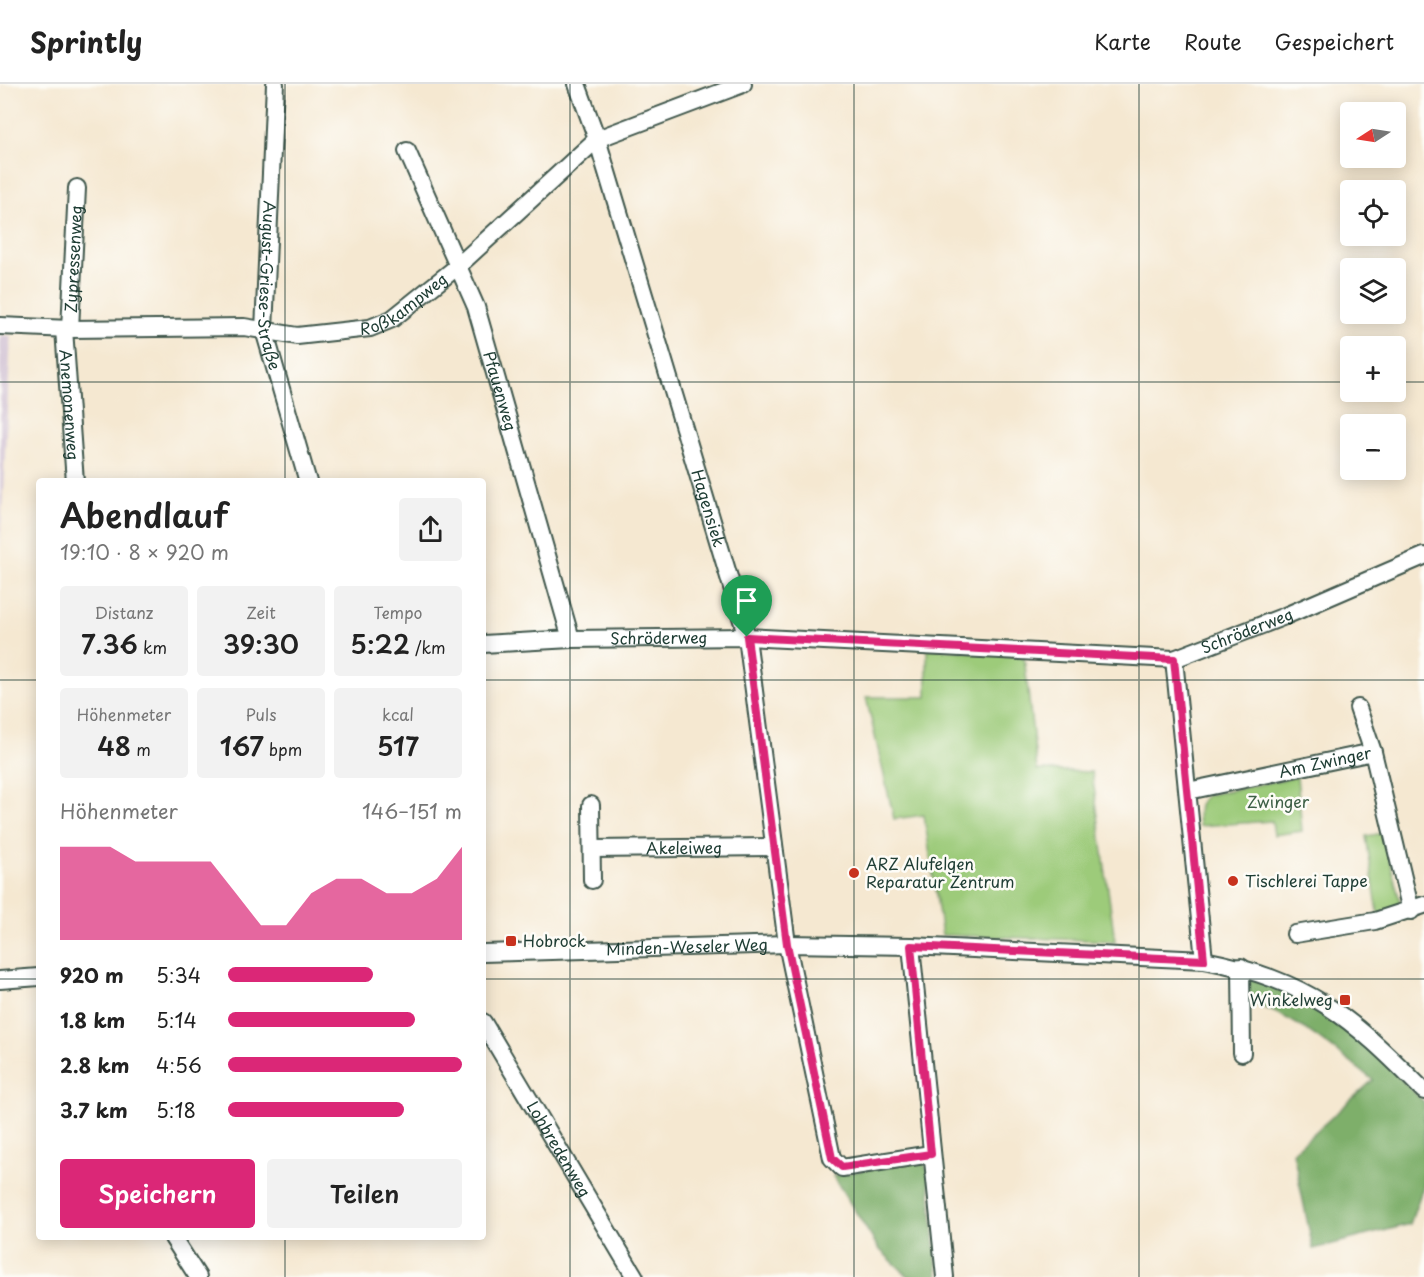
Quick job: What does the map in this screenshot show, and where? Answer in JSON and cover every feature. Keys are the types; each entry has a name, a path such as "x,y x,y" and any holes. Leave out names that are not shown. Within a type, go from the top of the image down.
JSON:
{"street":[{"name":"August-Griese-Straße","path":"274,84 264,330 307,478"},
{"name":"Hagensiek","path":"577,84 597,139 747,637 787,944 832,1158 842,1167 931,1154"},
{"name":"Roßkampweg","path":"0,326 67,329 244,327 297,336 370,328 392,319 458,266 597,139 743,84"},
{"name":"Pfauenweg","path":"407,151 476,307 571,639"},
{"name":"Zypressenweg","path":"67,329 77,188"},
{"name":"Anemonenweg","path":"67,329 75,478"},
{"name":"Schröderweg","path":"486,644 571,639 747,637 1174,659 1285,616 1424,556"},
{"path":"1174,659 1204,960"},
{"path":"1358,708 1372,752"},
{"name":"Am Zwinger","path":"1188,790 1372,752 1418,908"},
{"path":"591,805 592,880"},
{"name":"Akeleiweg","path":"592,849 774,847"},
{"path":"1295,934 1375,921 1418,908"},
{"name":"Minden-Weseler Weg","path":"486,953 787,944 911,946 1204,960 1241,967 1284,981 1328,1004 1352,1021 1424,1091"},
{"path":"911,946 945,1277"},
{"path":"1241,967 1242,1053"},
{"path":"0,980 36,977"},
{"name":"Lohbredenweg","path":"486,1027 635,1277"},
{"path":"174,1240 198,1277"}],"shaded area":[{"path":"0,335 11,336 0,550"}],"green space":[{"path":"927,648 1024,656 1037,770 1092,772 1115,941 942,935 924,815 894,819 866,697 927,697"},
{"name":"Zwinger","path":"1297,777 1302,831 1274,835 1272,821 1199,826 1199,805 1207,795"},
{"path":"1383,833 1402,910 1378,914 1366,836"},
{"path":"1247,976 1312,1003 1349,1028 1424,1102 1424,1184 1410,1224 1313,1249 1293,1152 1373,1080 1297,1024 1281,1015 1246,1002"},
{"path":"914,1160 924,1164 928,1171 938,1277 909,1277 879,1249 833,1176"}],"place":[{"name":"ARZ Alufelgen Reparatur Zentrum","path":"854,873"},
{"name":"Tischlerei Tappe","path":"1233,881"},
{"name":"Hobrock","path":"511,941"},
{"name":"Winkelweg","path":"1345,1000"}],"route":[{"path":"747,637 1174,659 1204,960 911,946 931,1154 842,1167 832,1158 787,944 747,637"}]}
